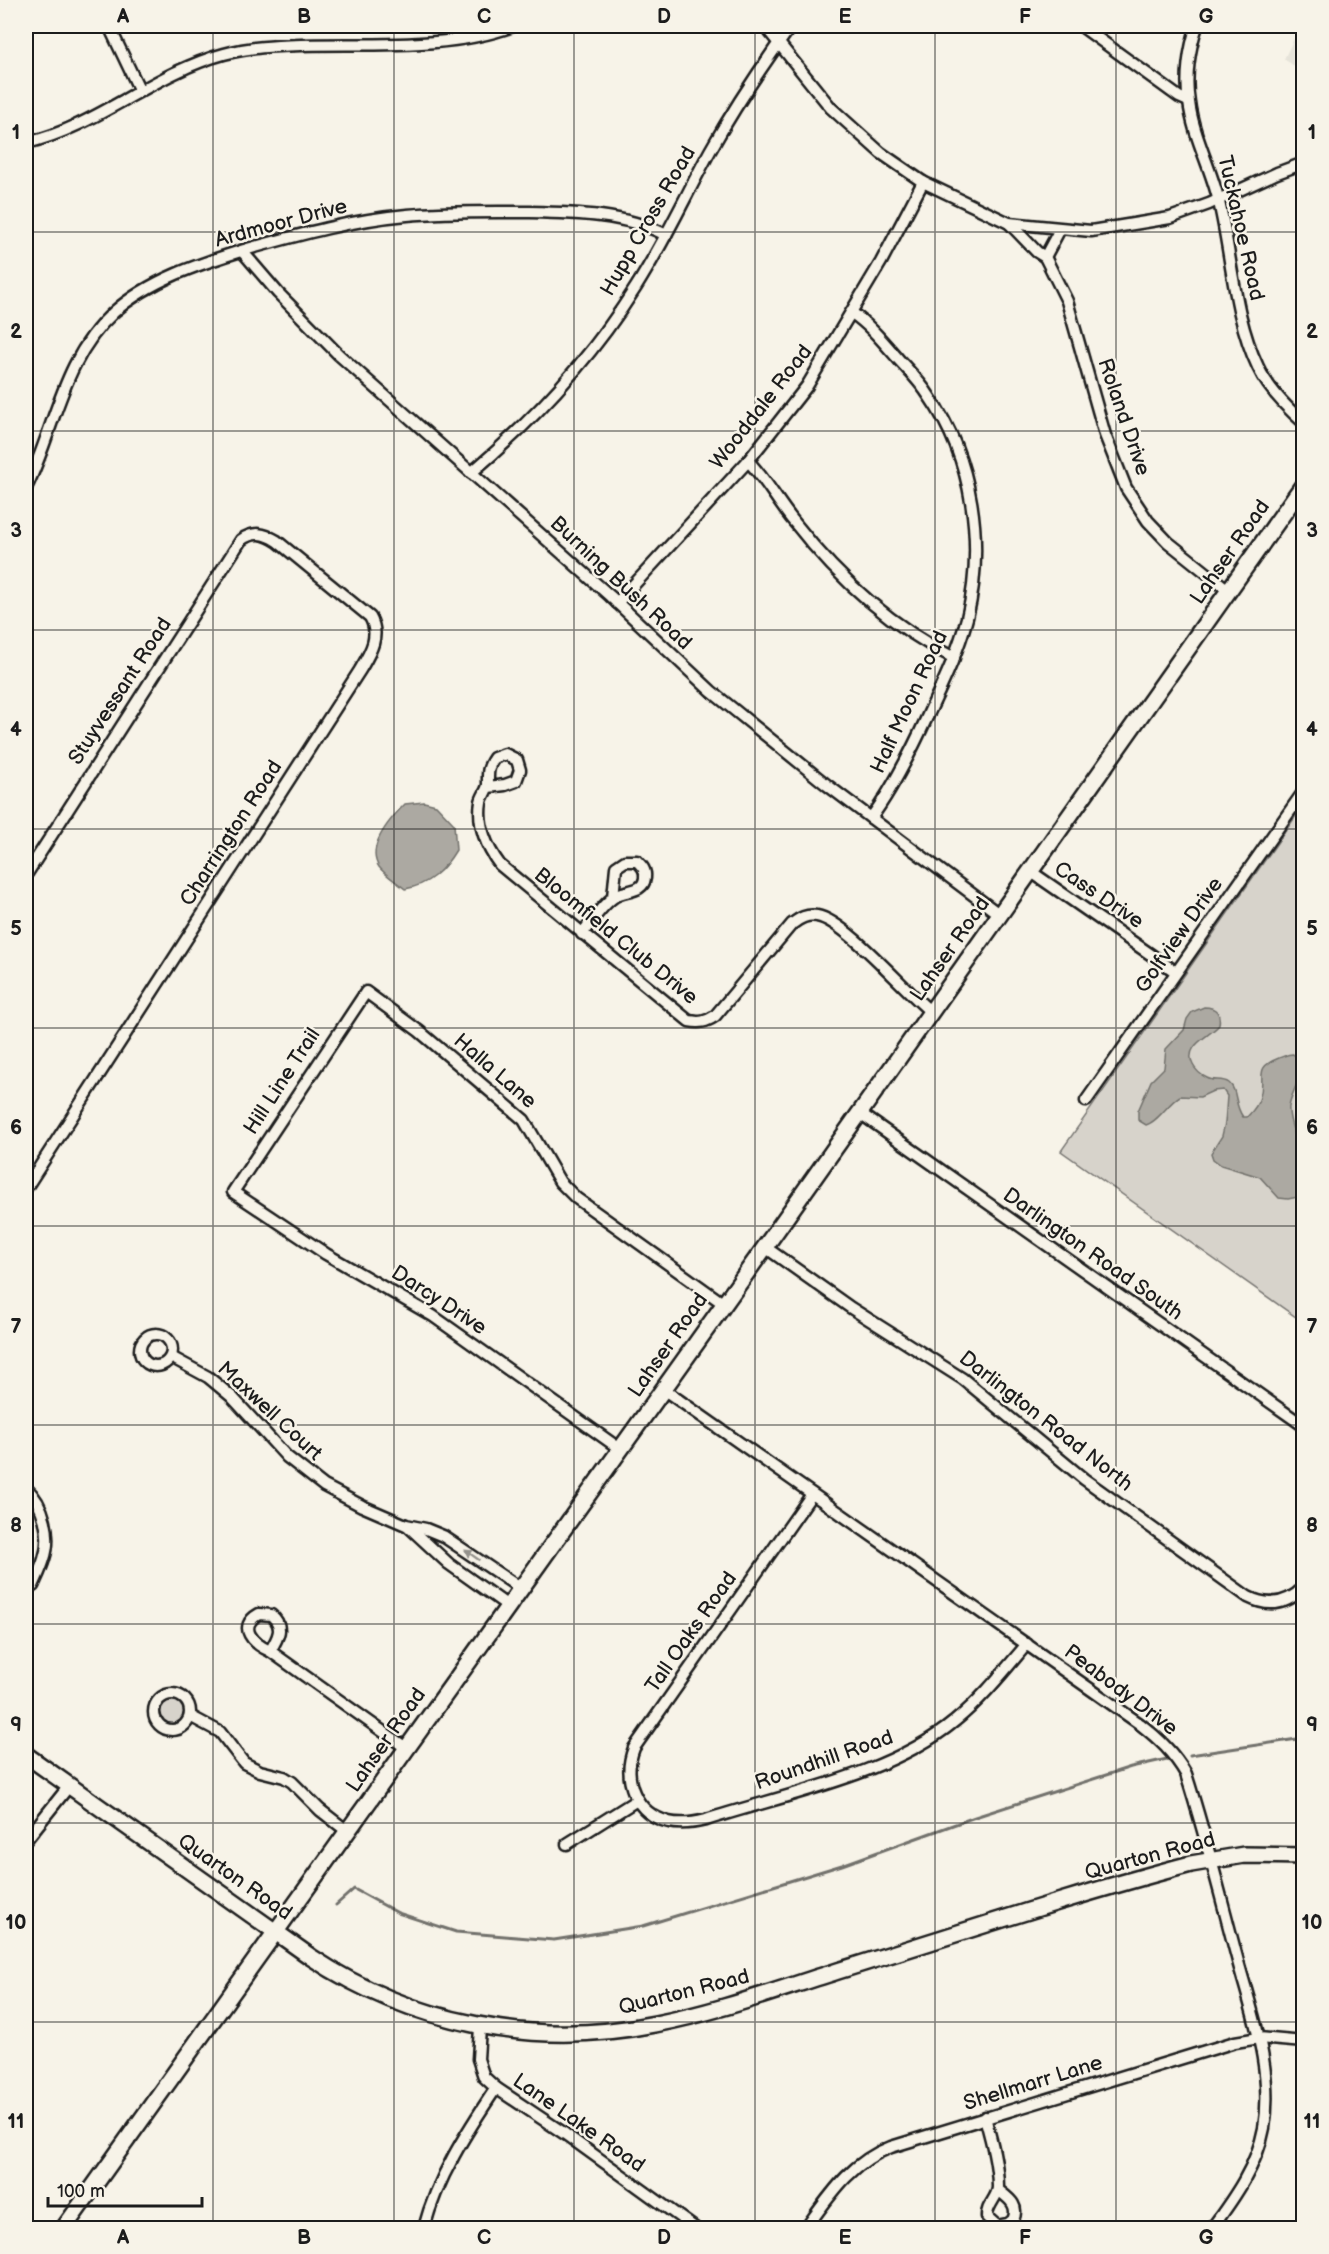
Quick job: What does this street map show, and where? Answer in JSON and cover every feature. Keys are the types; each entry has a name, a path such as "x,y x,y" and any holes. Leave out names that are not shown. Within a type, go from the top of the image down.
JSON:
{"street":[{"path":"109,26 140,90"},
{"path":"26,143 61,132 188,66 224,54 282,46 471,38 513,26"},
{"path":"765,26 831,108 881,153 923,182 1009,223 1091,231 1170,218 1304,163"},
{"name":"Hupp Cross Road","path":"471,473 560,388 629,297 666,235 724,126 791,26"},
{"path":"1081,26 1179,97 1188,101"},
{"name":"Tuckahoe Road","path":"1197,26 1188,71 1188,101 1218,200 1243,327 1250,348 1268,384 1304,423"},
{"name":"Wooddale Road","path":"617,603 748,461 807,386 882,262 923,182"},
{"name":"Ardmoor Drive","path":"26,488 70,372 98,329 123,305 153,285 191,268 280,239 340,225 408,215 452,212 545,213 598,217 639,222 666,235"},
{"name":"Roland Drive","path":"1009,223 1045,257 1067,301 1101,422 1126,488 1149,521 1168,542 1228,590"},
{"path":"1045,257 1060,229"},
{"name":"Burning Bush Road","path":"242,251 293,309 339,355 617,603 735,712 1000,915"},
{"name":"Half Moon Road","path":"852,313 866,323 929,395 947,428 964,472 974,520 972,596 954,658 915,743 871,818"},
{"path":"748,461 795,523 846,580 901,626 954,658"},
{"name":"Lahser Road","path":"64,2229 765,1247 1304,484"},
{"name":"Stuyvessant Road","path":"26,875 228,558 241,540 254,534"},
{"name":"Charrington Road","path":"26,1188 360,670 374,642 373,624 363,611 277,540 268,535 254,534"},
{"name":"Bloomfield Club Drive","path":"488,787 481,801 481,825 493,856 510,875 689,1021 706,1022 715,1016 792,924 801,917 817,916 825,918 849,935 882,964 910,995 931,1012"},
{"name":"Golfview Drive","path":"1086,1101 1304,791"},
{"name":"Cass Drive","path":"1030,871 1176,972"},
{"path":"582,934 613,897"},
{"name":"Hill Line Trail","path":"233,1192 366,992"},
{"name":"Halla Lane","path":"366,992 419,1031 524,1120 560,1182 576,1198 724,1304"},
{"name":"Darlington Road South","path":"860,1113 1304,1426"},
{"name":"Darcy Drive","path":"233,1192 326,1254 433,1316 620,1449"},
{"name":"Darlington Road North","path":"765,1247 851,1308 927,1354 963,1379 1084,1479 1248,1597 1265,1604 1275,1604 1290,1598 1304,1587"},
{"name":"Maxwell Court","path":"171,1358 208,1377 232,1397 279,1449 312,1478 339,1495 406,1525 426,1529 442,1536 520,1588"},
{"name":"Peabody Drive","path":"663,1389 1140,1724 1167,1747 1186,1774 1259,2038 1266,2084 1267,2102 1263,2131 1252,2164 1242,2184 1212,2229"},
{"path":"26,1488 40,1509 46,1536 44,1560 33,1586"},
{"name":"Tall Oaks Road","path":"637,1800 629,1779 629,1768 638,1742 812,1494"},
{"name":"Maxwell Court","path":"406,1525 449,1564 508,1606"},
{"name":"Roundhill Road","path":"637,1800 656,1817 687,1824 866,1770 909,1751 954,1722 985,1693 1027,1644"},
{"path":"270,1651 406,1748"},
{"path":"190,1716 213,1726 220,1732 237,1757 244,1763 292,1782 320,1810 347,1831"},
{"name":"Quarton Road","path":"26,1755 330,1970 384,1997 438,2017 480,2027 526,2032 583,2033 664,2022 768,1993 1140,1878 1211,1860 1266,1854 1304,1856"},
{"path":"26,1840 69,1786"},
{"path":"567,1844 637,1800"},
{"name":"Lane Lake Road","path":"480,2027 478,2059 484,2077 496,2088 565,2134 695,2229"},
{"name":"Shellmarr Lane","path":"806,2229 843,2178 867,2158 891,2147 1235,2042 1259,2038 1304,2042"},
{"path":"424,2229 435,2197 455,2154 496,2088"},
{"path":"985,2117 998,2190"}],"shaded area":[{"path":"1300,26 1303,26 1303,72 1284,59"},
{"path":"424,802 436,805 454,824 456,850 435,876 405,889 379,867 375,850 387,825 405,804"},
{"path":"1303,806 1303,1322 1061,1151"},
{"path":"1204,1007 1212,1008 1217,1012 1219,1025 1194,1047 1191,1052 1193,1065 1207,1078 1224,1081 1232,1086 1243,1117 1247,1117 1258,1103 1262,1073 1266,1065 1289,1054 1293,1054 1298,1060 1300,1072 1290,1100 1289,1115 1294,1139 1303,1149 1303,1196 1279,1198 1260,1177 1221,1165 1213,1159 1211,1153 1222,1136 1225,1123 1227,1096 1223,1090 1213,1091 1200,1097 1180,1096 1150,1123 1146,1125 1138,1120 1138,1111 1151,1081 1164,1068 1166,1049 1184,1030 1192,1012"},
{"path":"172,1700 177,1701 183,1707 183,1717 177,1723 172,1724 167,1723 161,1717 160,1712 161,1707 167,1701"}],"waterway":[{"path":"1190,1755 1304,1738"},
{"path":"336,1905 354,1889 398,1913 456,1932 554,1940 643,1926 842,1865 975,1817 1131,1767 1167,1759"}]}
